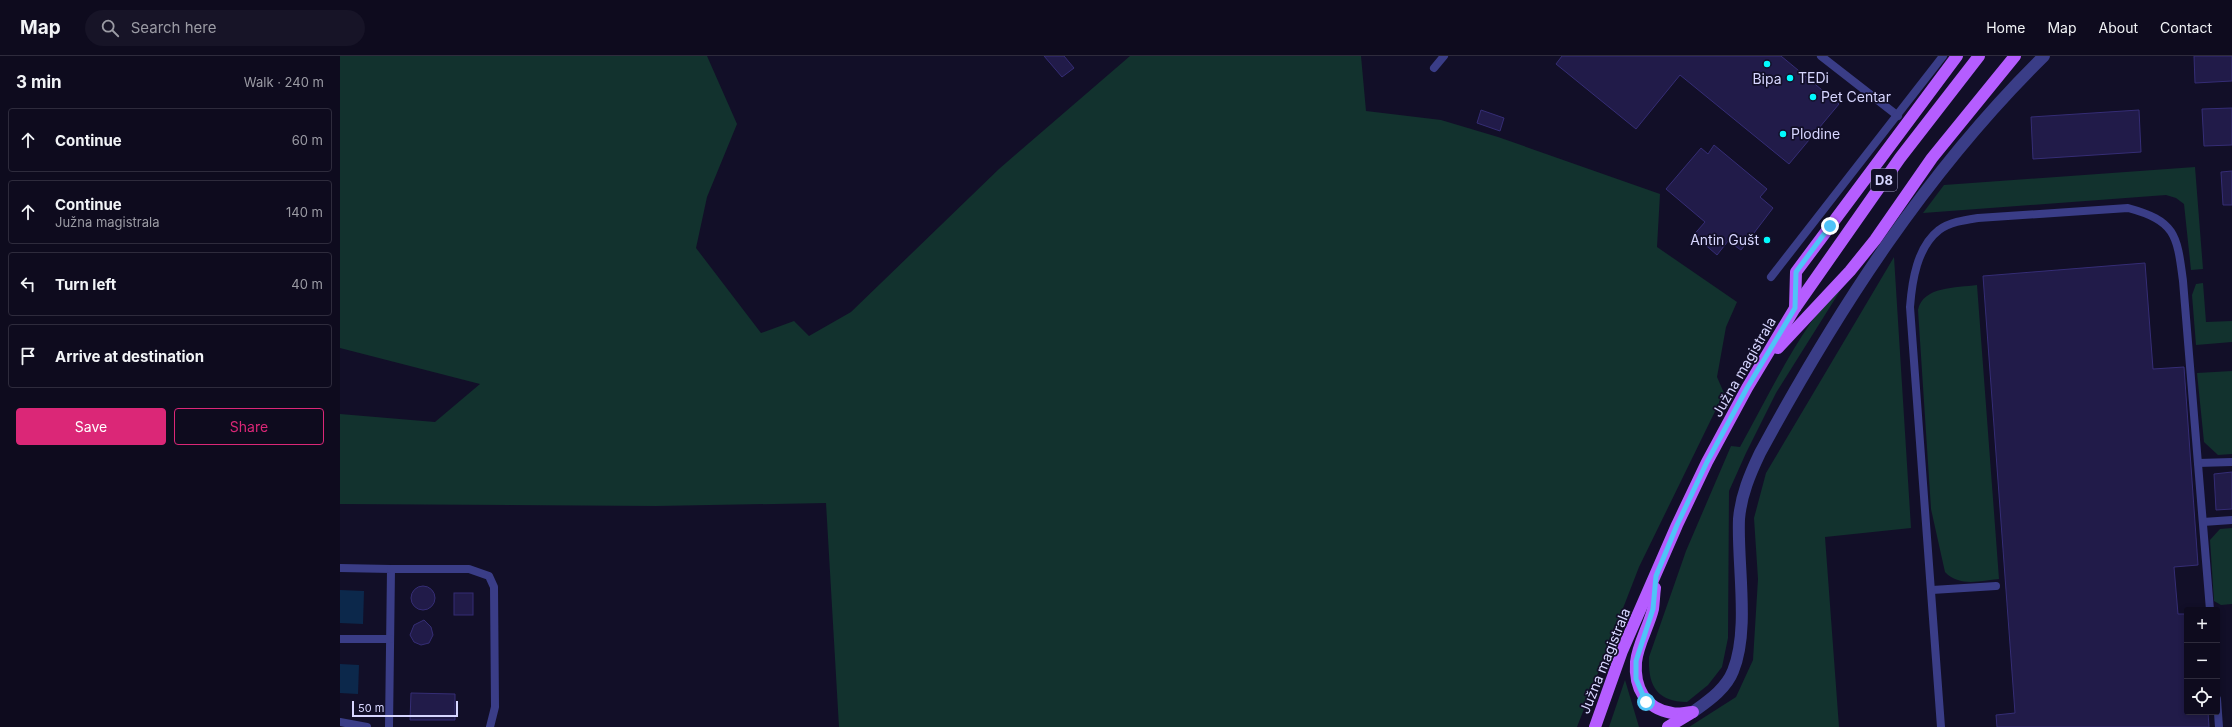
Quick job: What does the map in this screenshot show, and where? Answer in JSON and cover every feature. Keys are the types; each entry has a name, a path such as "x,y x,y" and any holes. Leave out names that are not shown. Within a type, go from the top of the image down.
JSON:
{"main road":[{"path":"1795,308 1796,272 1957,56"},
{"name":"Južna magistrala","path":"1595,727 1622,651 1677,525 1707,462 1753,378 1795,308 1900,158 1979,56"},
{"path":"1753,378 1774,352 1850,271 1871,245 1932,158 2015,56"},
{"path":"1656,576 1653,609 1636,661 1636,679 1646,702 1656,708 1672,714 1693,712"},
{"path":"1668,727 1693,712"}],"street":[{"path":"1693,712 1725,685 1733,671 1741,628 1739,519 1742,499 1749,477 1760,453 1849,299 1895,230 1964,140 2000,100 2044,56"}],"lane":[{"path":"1434,68 1444,56"},
{"path":"1821,56 1898,116"},
{"path":"1771,277 1898,116 1943,56"},
{"path":"1942,727 1910,307 1915,274 1926,244 1939,230 1956,222 1978,218 2128,208 2146,213 2160,220 2171,230 2178,245 2183,281 2210,607"},
{"path":"2198,462 2232,462"},
{"path":"2203,522 2232,520"},
{"path":"340,568 469,569 489,576 494,587 495,707 490,727"},
{"path":"389,727 391,569"},
{"path":"1932,590 1996,586"},
{"path":"340,639 390,639"},
{"path":"2218,715 2219,727"},
{"path":"340,722 367,727"}],"green space":[{"path":"340,56 707,56 737,124 707,197 696,248 761,333 794,321 809,336 851,312 999,169 1130,56 1361,56 1366,111 1441,120 1498,137 1660,194 1657,247 1737,302 1726,327 1717,377 1724,393 1639,567 1577,727 839,727 826,503 656,506 340,504 340,414 435,422 480,384 340,348"},
{"path":"2195,167 2203,269 2191,270 2184,204 2176,198 2166,195 1923,213 1944,185"},
{"path":"1894,257 1911,528 1825,537 1839,727 1689,727 1736,697 1753,660 1758,579 1754,518 1766,473"},
{"path":"1850,275 1776,393 1729,491 1728,638 1722,667 1708,685 1687,702 1676,701 1661,695 1652,683 1649,657 1686,551 1731,446 1740,447 1802,335 1833,294"},
{"path":"2203,283 2206,322 2232,321 2232,342 2196,345 2192,295 2196,284"},
{"path":"1977,285 1999,579 1970,582 1957,580 1945,572 1931,509 1918,310 1921,302 1926,296 1933,292 1950,288"},
{"path":"2232,371 2232,454 2218,455 2204,442 2197,373"},
{"path":"2232,528 2232,604 2221,605 2214,601 2210,540 2220,529"},
{"path":"1625,680 1639,727 1609,727"}],"water":[{"path":"340,590 364,591 363,624 340,623"},
{"path":"340,664 359,665 358,694 340,693"}],"building":[{"path":"1044,56 1064,56 1074,68 1062,77"},
{"name":"Plodine","path":"1562,56 1781,56 1839,104 1789,164 1680,75 1636,129 1556,64"},
{"path":"2194,56 2232,56 2232,81 2195,83"},
{"path":"2232,108 2232,145 2204,146 2202,109"},
{"path":"1481,110 1504,118 1500,131 1477,123"},
{"path":"2139,110 2141,152 2033,159 2031,117"},
{"path":"1714,145 1767,189 1760,197 1773,208 1741,250 1728,241 1717,255 1702,242 1700,245 1691,238 1705,222 1666,189 1701,148 1708,154"},
{"path":"2232,171 2232,205 2223,205 2221,172"},
{"path":"2145,263 2153,369 2184,367 2198,565 2174,567 2178,614 2184,614 2184,715 2208,715 2209,727 1997,727 1996,715 2015,713 1983,276"},
{"path":"2232,472 2232,509 2216,510 2214,474"},
{"path":"423,586 431,590 435,598 431,606 423,610 415,606 411,598 415,590"},
{"path":"454,593 473,593 473,615 454,615"},
{"path":"424,620 431,627 433,635 429,643 421,645 414,642 410,635 414,625"},
{"path":"411,693 455,694 455,720 410,720"}],"place":[{"name":"Bipa","path":"1767,64"},
{"name":"TEDi","path":"1790,78"},
{"name":"Pet Centar","path":"1813,97"},
{"name":"Plodine","path":"1783,134"},
{"name":"Antin Gušt","path":"1767,240"}],"route":[{"path":"1646,702 1636,679 1636,661 1653,609 1656,576 1677,525 1707,462 1747,388 1795,308 1796,272 1830,226"}]}
